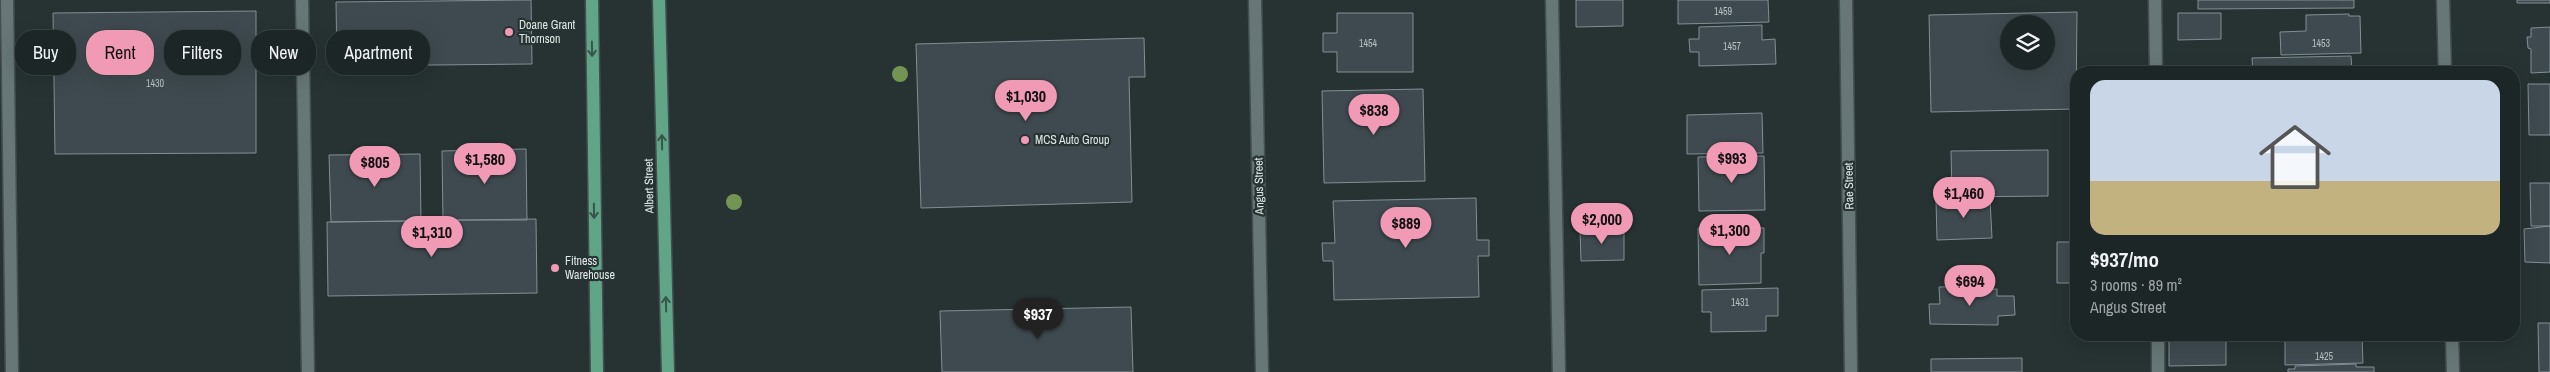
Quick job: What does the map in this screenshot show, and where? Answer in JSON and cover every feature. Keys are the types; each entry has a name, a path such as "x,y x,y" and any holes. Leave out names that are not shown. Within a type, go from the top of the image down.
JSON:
{"main road":[{"path":"592,0 596,372"},
{"name":"Albert Street","path":"659,0 668,372"}],"street":[{"path":"8,0 12,372"},
{"path":"302,0 308,372"},
{"name":"Angus Street","path":"1256,0 1262,372"},
{"path":"1552,0 1559,372"},
{"name":"Rae Street","path":"1846,0 1851,372"},
{"path":"2155,0 2156,66"},
{"path":"2443,0 2445,66"},
{"path":"2158,341 2158,372"},
{"path":"2452,341 2453,372"}],"building":[{"path":"531,0 532,64 430,65 430,30 336,30 336,2"},
{"path":"1576,0 1623,0 1623,26 1576,27"},
{"path":"1678,0 1768,0 1769,22 1678,24"},
{"path":"2198,0 2354,0 2354,8 2198,9"},
{"path":"2517,0 2550,0 2550,3 2517,3"},
{"path":"256,11 256,30 251,30 251,75 256,75 256,153 55,154 54,75 76,75 76,30 53,30 53,13"},
{"path":"2077,12 2076,66 2070,66 2070,109 1931,112 1929,15"},
{"path":"1337,13 1413,13 1413,72 1337,72 1337,52 1323,52 1323,33 1337,33"},
{"path":"2178,13 2221,13 2221,39 2178,40"},
{"path":"2349,14 2349,16 2360,16 2361,53 2281,55 2280,32 2306,31 2306,15"},
{"path":"1762,25 1762,40 1775,39 1776,64 1699,66 1699,52 1690,52 1689,39 1699,39 1699,27"},
{"path":"2550,27 2550,72 2531,73 2531,49 2528,48 2527,37 2531,37 2531,28"},
{"name":"MCS Auto Group","path":"1144,38 1145,77 1129,77 1132,202 921,208 916,44"},
{"path":"2351,56 2352,66 2253,66 2252,58"},
{"path":"2528,84 2550,84 2550,135 2529,135"},
{"path":"1423,89 1425,181 1324,183 1322,91"},
{"path":"1762,113 1763,153 1687,154 1687,115"},
{"path":"526,149 527,220 443,220 442,151"},
{"path":"2048,150 2048,196 1952,197 1951,151"},
{"path":"420,154 421,221 331,222 329,155"},
{"path":"1764,156 1765,210 1699,211 1698,157"},
{"path":"2530,183 2550,183 2550,226 2531,226"},
{"path":"1476,198 1477,240 1489,240 1489,256 1478,256 1479,297 1334,300 1333,261 1323,261 1322,243 1335,243 1333,201"},
{"path":"1990,199 1992,238 1937,240 1936,200"},
{"path":"536,219 537,293 328,296 327,222"},
{"path":"2550,226 2550,263 2525,262 2524,229"},
{"path":"1698,228 1764,228 1764,253 1761,253 1761,283 1699,285"},
{"path":"1580,230 1624,230 1624,260 1581,261"},
{"path":"2057,242 2070,242 2070,283 2057,283"},
{"path":"1971,286 1971,290 1997,289 1997,296 2014,296 2015,315 1998,316 1998,325 1930,324 1929,304 1940,304 1939,287"},
{"path":"1778,288 1778,316 1766,316 1766,331 1711,332 1711,312 1702,312 1702,290"},
{"path":"1131,307 1133,372 942,372 940,311"},
{"path":"2538,323 2550,323 2550,372 2539,372"},
{"path":"2169,341 2226,341 2226,365 2169,366"},
{"path":"2285,341 2362,341 2363,363 2285,365"},
{"path":"2022,358 2022,372 1931,372 1931,359"},
{"path":"2356,364 2356,367 2374,367 2374,372 2288,372 2288,369 2295,369 2295,366"}],"place":[{"name":"Doane Grant Thornson","path":"509,32"},
{"name":"MCS Auto Group","path":"1025,140"},
{"name":"Fitness Warehouse","path":"555,268"}]}
